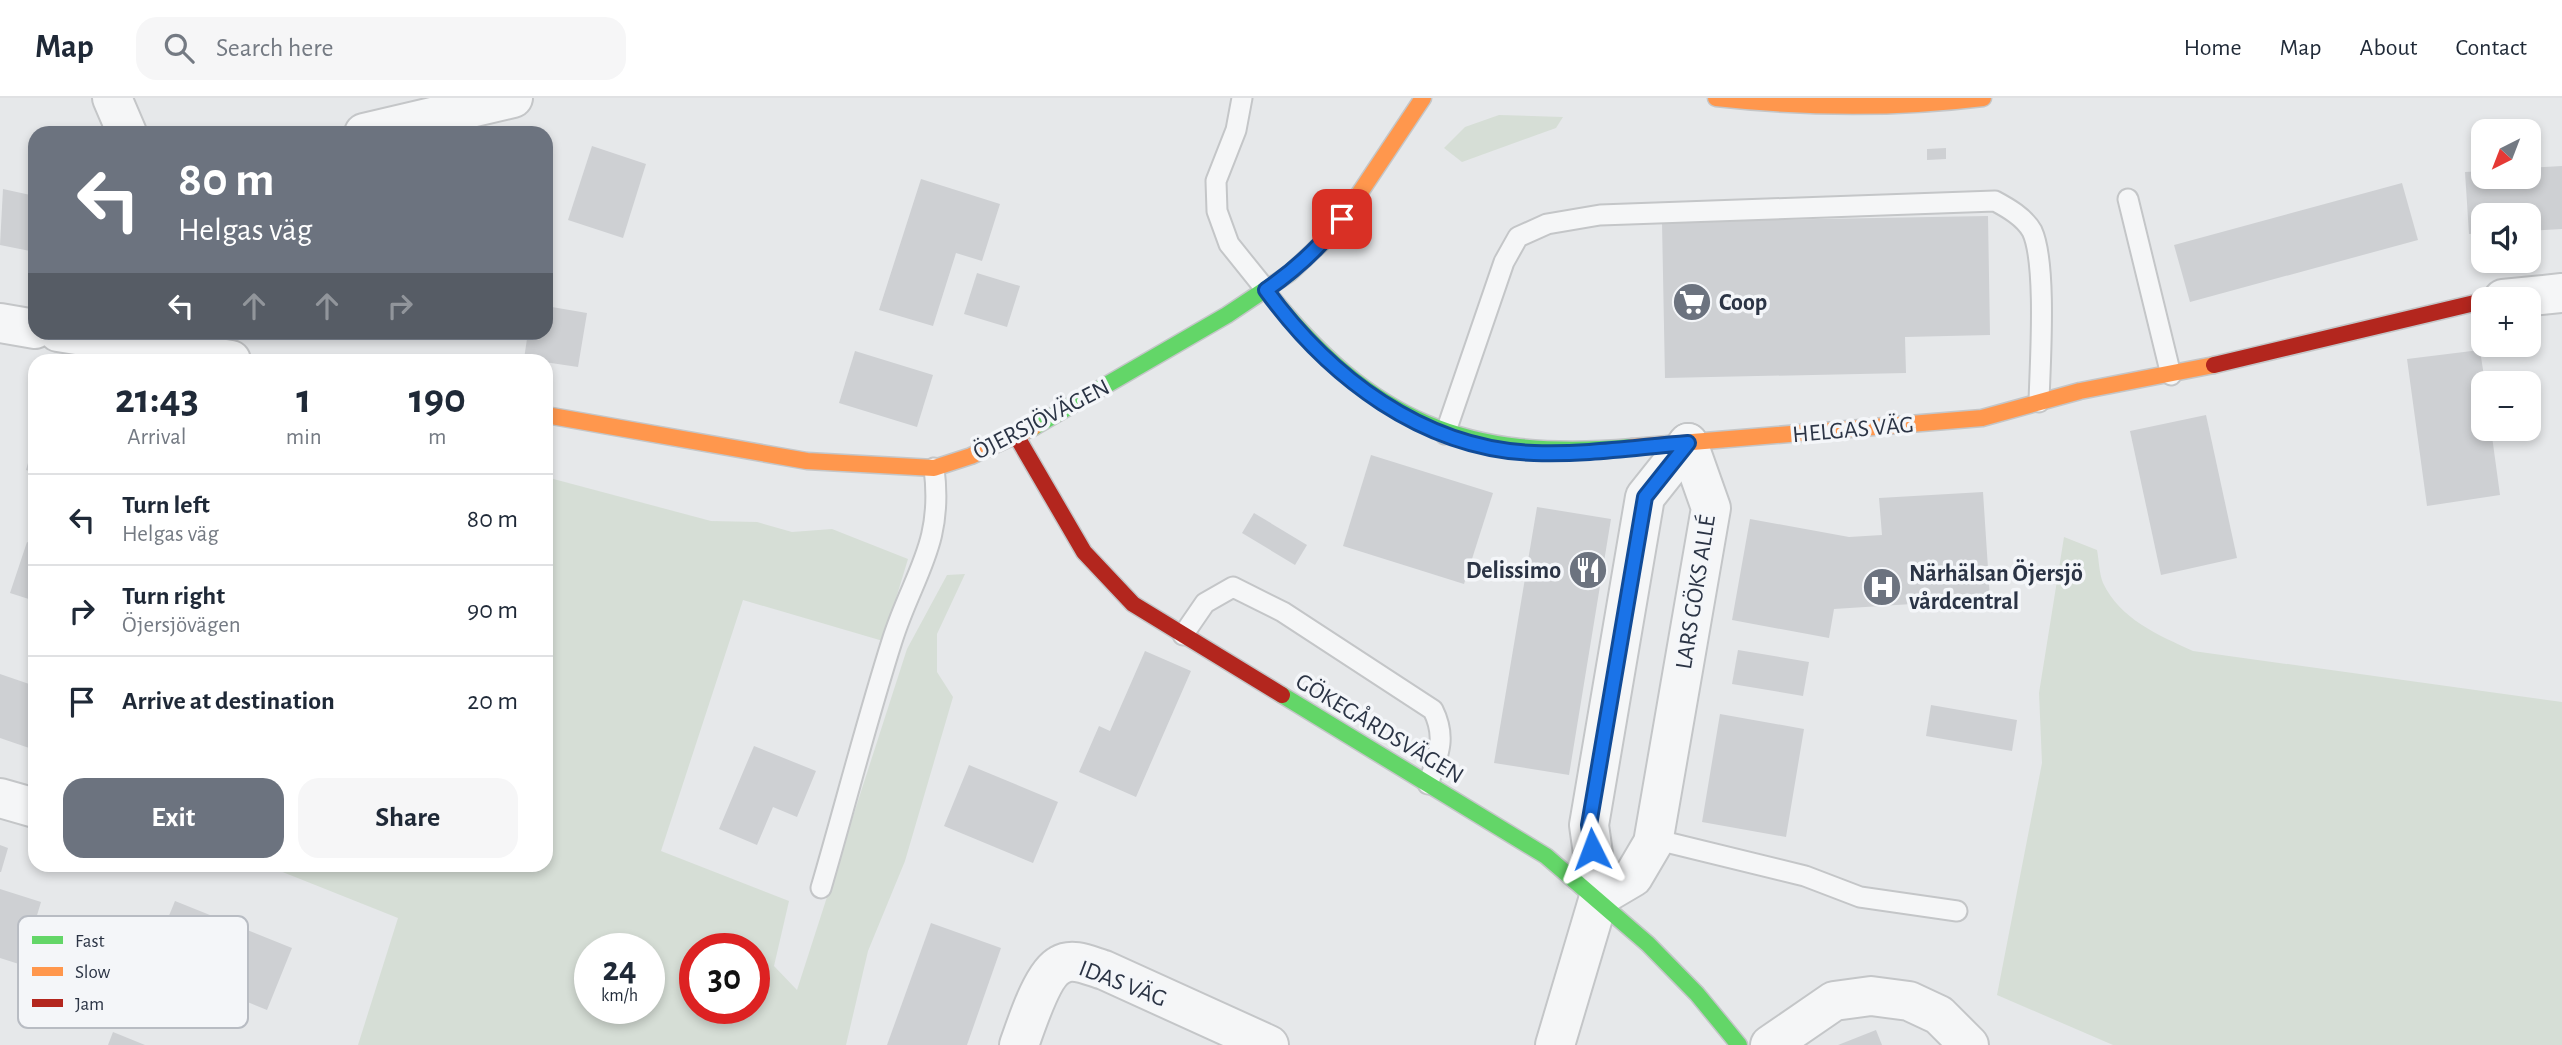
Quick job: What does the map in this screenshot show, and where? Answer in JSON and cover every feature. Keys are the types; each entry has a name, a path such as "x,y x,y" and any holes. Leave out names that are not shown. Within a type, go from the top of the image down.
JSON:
{"street":[{"path":"111,98 124,126"},
{"path":"395,126 513,98"},
{"name":"ÖJERSJÖVÄGEN","path":"553,416 807,461 934,468 971,457 1017,437 1266,290 1290,273 1326,239 1372,178 1423,98"},
{"path":"1716,98 1779,106 1847,108 1983,98"},
{"name":"HELGAS VÄG","path":"1266,290 1318,353 1353,385 1445,434 1486,446 1532,453 1688,443 1982,418 2080,391 2171,375 2471,304"},
{"path":"2541,295 2562,293"},
{"path":"0,323 28,328"},
{"path":"108,340 195,354"},
{"name":"GÖKEGÅRDSVÄGEN","path":"1017,437 1084,552 1133,604 1546,856 1599,897 1721,1021 1739,1045"},
{"path":"1555,1045 1599,897 1589,825 1645,497 1688,443"},
{"name":"LARS GÖKS ALLÉ","path":"1599,897 1633,877 1653,842 1711,508 1688,443"},
{"path":"0,798 28,806"},
{"name":"IDAS VÄG","path":"1019,1045 1045,981 1059,965 1075,962 1104,970 1269,1045"},
{"path":"1770,1045 1834,1001 1871,996 1909,1001 1939,1015 1969,1045"}],"lane":[{"path":"1242,98 1236,130 1216,181 1216,211 1229,244 1266,290"},
{"path":"2128,199 2171,375"},
{"path":"1445,434 1504,262 1518,237 1547,224 1600,215 1995,201 2013,211 2031,229 2039,253 2039,402"},
{"path":"821,888 893,639 931,547 937,497 934,468"},
{"path":"1183,635 1205,603 1233,587 1283,612 1433,710 1441,726 1440,746 1427,784"},
{"path":"1653,842 1670,843 1805,876 1860,897 1957,911"}],"shaded area":[{"path":"1499,115 1563,117 1556,128 1462,162 1444,148 1465,127"},
{"path":"553,479 711,521 757,522 792,532 832,529 908,559 883,641 743,600 661,851 789,901 774,966 797,990 907,649 947,575 965,574 937,634 937,672 953,697 905,861 868,951 846,1045 358,1045 398,918 283,872 553,872"},
{"path":"2064,537 2097,550 2103,583 2119,607 2154,632 2193,651 2562,702 2562,1045 2113,1045 1997,995 2042,763 2039,693"}],"building":[{"path":"592,146 646,164 623,238 568,220"},
{"path":"1946,148 1946,159 1927,160 1927,149"},
{"path":"2562,166 2562,229 2541,230 2541,203 2471,203 2469,234 2465,172 2471,172 2471,189 2541,189 2541,167"},
{"path":"921,179 1000,204 982,261 956,253 933,326 879,310"},
{"path":"2402,183 2418,240 2190,302 2174,245"},
{"path":"3,189 28,194 28,251 0,245"},
{"path":"1988,216 1990,335 1905,337 1906,373 1665,378 1662,222"},
{"path":"977,273 1020,286 1007,327 964,314"},
{"path":"553,307 587,313 578,367 553,363 553,354 525,354 527,340 553,340"},
{"path":"855,351 933,375 917,427 839,403"},
{"path":"2471,351 2471,357 2481,357 2483,371 2471,371 2471,441 2493,441 2500,495 2427,506 2407,359"},
{"path":"2206,415 2237,558 2161,575 2130,431"},
{"path":"1371,455 1493,493 1464,584 1343,546"},
{"path":"1983,492 1990,599 1834,609 1829,638 1732,620 1750,519 1849,537 1882,535 1879,498"},
{"path":"1537,507 1611,519 1569,775 1494,763"},
{"path":"1254,513 1307,545 1295,565 1242,533"},
{"path":"27,542 28,599 10,593"},
{"path":"1738,650 1809,662 1803,696 1732,684"},
{"path":"1145,651 1191,671 1136,797 1079,772 1099,726 1110,731"},
{"path":"0,674 28,684 28,748 0,738"},
{"path":"1931,705 2017,720 2012,751 1926,736"},
{"path":"1720,714 1804,729 1786,837 1702,822"},
{"path":"754,746 816,771 797,817 773,807 757,845 719,829"},
{"path":"969,765 1058,802 1033,863 944,826"},
{"path":"0,845 8,848 1,872 0,872"},
{"path":"0,889 41,902 37,916 18,916 18,964 0,958"},
{"path":"175,901 212,916 169,916"},
{"path":"931,923 1001,948 967,1045 887,1045"},
{"path":"248,930 292,948 267,1010 248,1002"},
{"path":"1876,1030 1882,1045 1838,1045"},
{"path":"113,1032 145,1045 108,1045"}],"traffic: fast":[{"path":"1034,427 1227,315 1290,273 1326,239 1351,206"},
{"path":"1266,290 1305,335 1344,372 1384,401 1426,423 1470,438 1519,447 1573,450 1632,447"},
{"path":"1282,695 1546,856 1648,944 1697,994 1739,1045"}],"traffic: slow":[{"path":"1351,206 1423,98"},
{"path":"1716,98 1850,106 1983,98"},
{"path":"1632,447 1982,418 2080,391 2214,365"},
{"path":"553,416 807,461 934,468 971,456 1034,427"}],"traffic: jam":[{"path":"2214,365 2471,304"},
{"path":"1017,437 1084,552 1133,604 1282,695"}],"place":[{"name":"Coop","path":"1692,302"},
{"name":"Delissimo","path":"1588,570"},
{"name":"Närhälsan Öjersjö vårdcentral","path":"1882,587"}],"route":[{"path":"1342,219 1326,239 1290,273 1266,290 1318,353 1353,385 1386,405 1445,434 1486,446 1532,453 1688,443 1645,497 1589,825 1592,849"}]}
